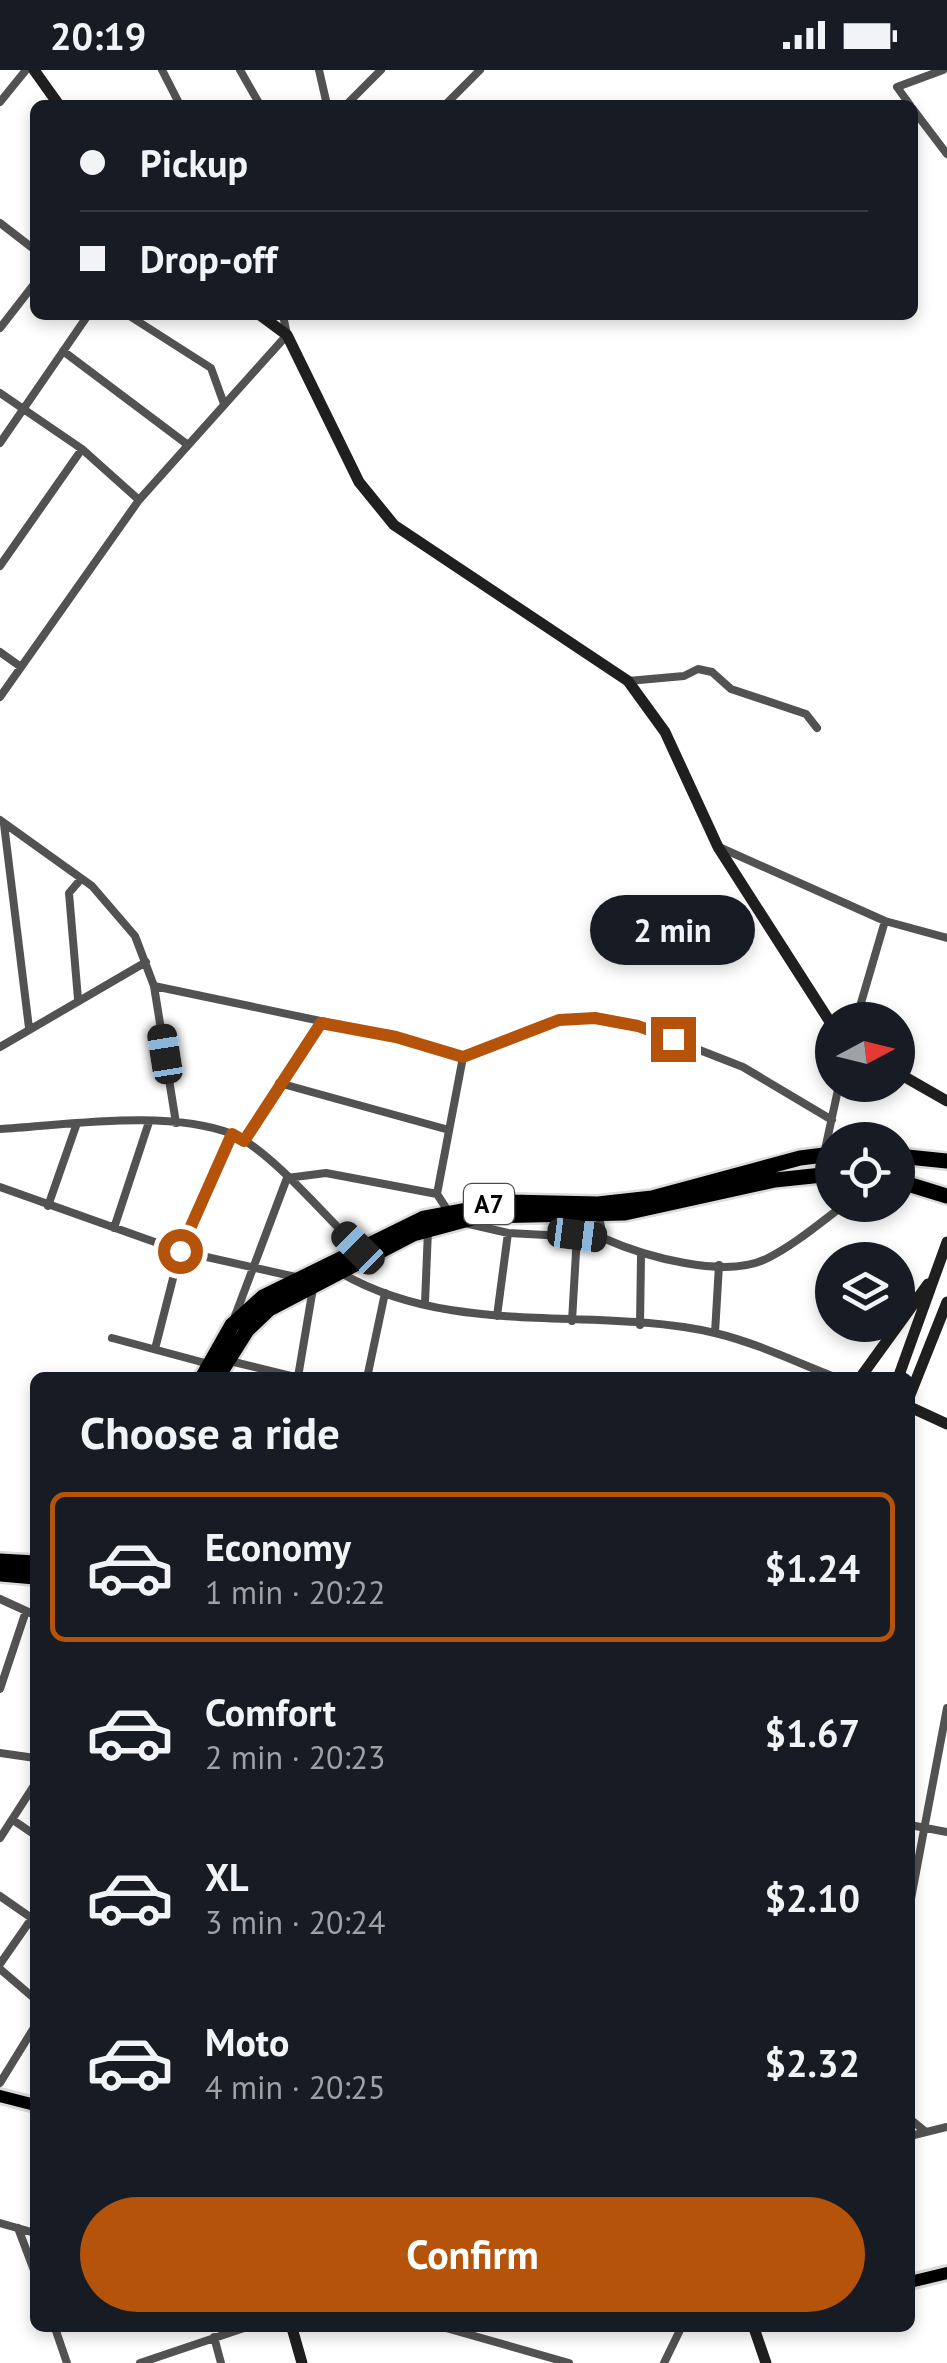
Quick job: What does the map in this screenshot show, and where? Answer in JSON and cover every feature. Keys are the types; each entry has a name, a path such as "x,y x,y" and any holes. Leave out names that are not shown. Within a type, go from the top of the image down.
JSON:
{"highway":[{"name":"A7","path":"598,1210 815,1157"},
{"path":"915,1157 947,1160"},
{"name":"A7","path":"336,1266 358,1248 454,1216 674,1205 775,1180 815,1176"},
{"path":"915,1186 947,1196"},
{"name":"A7","path":"214,1367 232,1324 263,1297 454,1216"},
{"name":"A7","path":"214,1367 270,1308 306,1280"},
{"path":"0,1561 30,1564"},
{"path":"0,1574 30,1577"}],"main road":[{"path":"34,70 55,100"},
{"path":"266,320 287,336 359,482 394,525 628,681 665,732 718,847 818,1002"},
{"path":"915,1083 947,1101"},
{"path":"900,1372 947,1242"},
{"path":"864,1372 937,1271"},
{"path":"915,1382 947,1302"},
{"path":"915,1409 947,1424"},
{"path":"0,2096 30,2104"},
{"path":"915,2281 947,2273"},
{"path":"293,2332 302,2363"},
{"path":"755,2332 766,2363"}],"street":[{"path":"0,102 26,70"},
{"path":"162,70 177,100"},
{"path":"240,70 257,100"},
{"path":"319,70 326,100"},
{"path":"351,100 381,70"},
{"path":"450,100 480,70"},
{"path":"906,100 896,86 943,70"},
{"path":"918,115 947,154"},
{"path":"0,222 30,246"},
{"path":"0,328 30,289"},
{"path":"0,442 85,320"},
{"path":"136,320 211,368 224,404"},
{"path":"0,697 139,500 287,336 283,320"},
{"path":"63,352 188,445"},
{"path":"0,393 82,450 139,500"},
{"path":"0,566 82,450"},
{"path":"0,652 21,667"},
{"path":"628,681 684,676 698,669 712,672 731,689 806,714 817,728"},
{"path":"2,822 81,879 135,936 154,986 176,1123"},
{"path":"2,822 29,1028"},
{"path":"718,847 885,920 947,938"},
{"path":"78,999 69,893 81,879"},
{"path":"861,1002 885,920"},
{"path":"0,1047 146,962"},
{"path":"154,986 396,1037 463,1057 559,1020 595,1018 638,1026 743,1067 832,1120 836,1102"},
{"path":"244,1141 321,1023"},
{"path":"437,1194 463,1057"},
{"path":"280,1083 449,1130"},
{"path":"114,1228 148,1122"},
{"path":"0,1129 148,1122 232,1134 286,1178 358,1248"},
{"path":"48,1206 76,1126"},
{"path":"155,1349 180,1251 232,1134"},
{"path":"286,1178 326,1173 437,1194 454,1216 508,1233 603,1238 641,1256 719,1265 765,1260 820,1222"},
{"path":"232,1324 286,1178"},
{"path":"0,1188 180,1251 254,1264 306,1280 298,1372"},
{"path":"598,1210 603,1238"},
{"path":"425,1303 428,1230"},
{"path":"497,1316 508,1233"},
{"path":"572,1320 577,1235"},
{"path":"640,1325 641,1256"},
{"path":"715,1333 719,1265"},
{"path":"336,1266 385,1293 425,1303 497,1316 715,1333 822,1372"},
{"path":"368,1372 385,1293"},
{"path":"112,1338 214,1367 256,1372"},
{"path":"0,1599 30,1612"},
{"path":"0,1690 3,1674 30,1614"},
{"path":"915,1880 947,1708"},
{"path":"0,1753 30,1757"},
{"path":"0,1838 30,1793"},
{"path":"14,1820 30,1832"},
{"path":"915,1827 947,1832"},
{"path":"0,1896 30,1917"},
{"path":"30,1923 0,1966 30,1994"},
{"path":"0,2082 30,2034"},
{"path":"915,2123 926,2132"},
{"path":"915,2135 947,2126"},
{"path":"0,2223 30,2232"},
{"path":"18,2228 30,2260"},
{"path":"56,2332 66,2363"},
{"path":"140,2363 231,2332"},
{"path":"460,2332 569,2363"},
{"path":"664,2363 679,2332"},
{"path":"214,2337 221,2363"}],"route":[{"path":"180,1251 232,1134 244,1141 321,1023 396,1037 463,1057 500,1046 559,1020 595,1018 638,1026 673,1039"}]}
